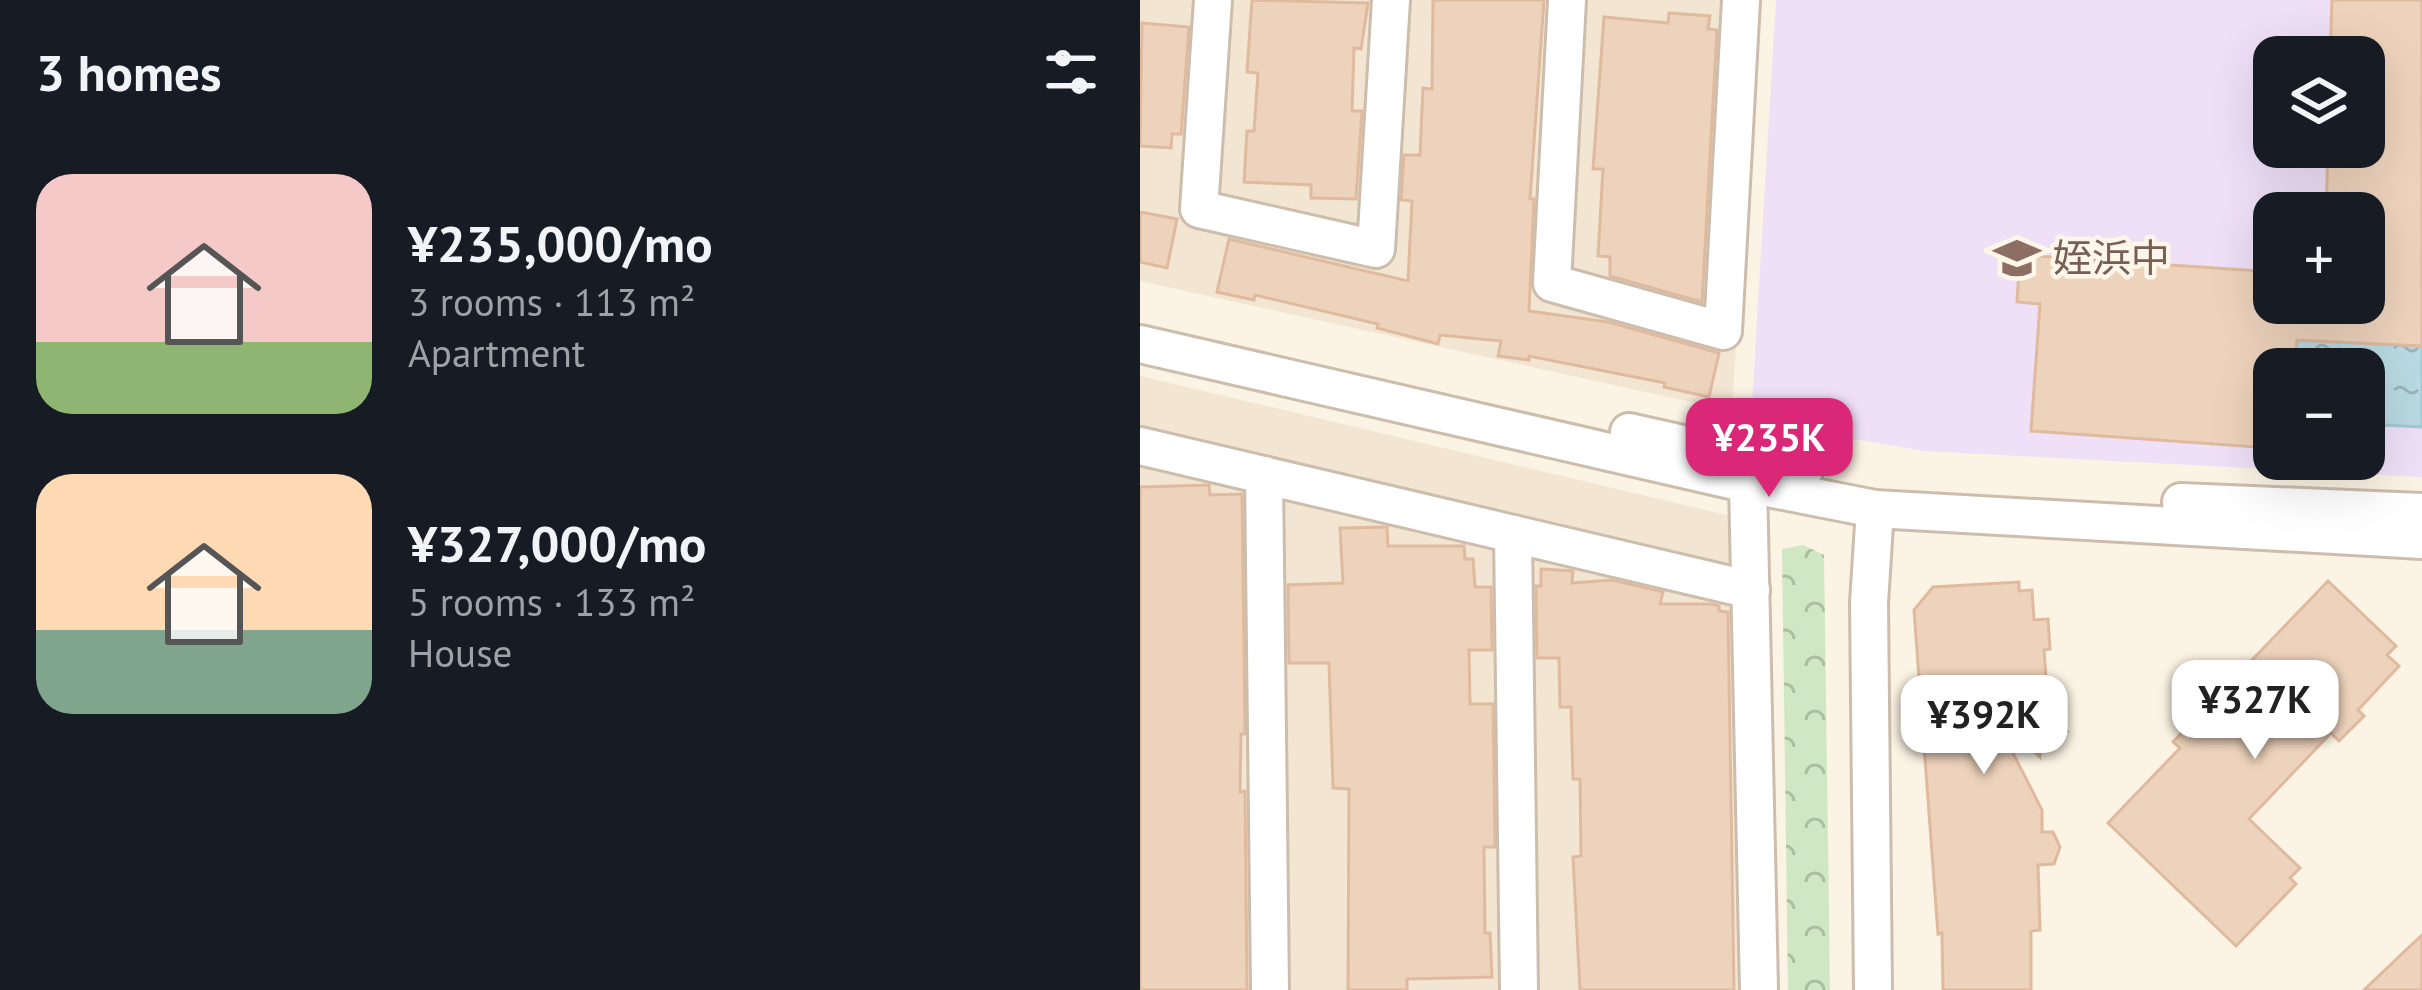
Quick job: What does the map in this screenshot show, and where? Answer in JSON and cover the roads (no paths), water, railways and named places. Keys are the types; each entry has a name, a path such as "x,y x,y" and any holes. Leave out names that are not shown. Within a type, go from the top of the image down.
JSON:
{"street":[{"path":"1214,0 1199,209 1376,249 1390,0"},
{"path":"1567,0 1552,283 1723,331 1742,0"},
{"path":"1140,321 1862,486 2422,512"},
{"path":"1140,344 1875,509 2422,540"},
{"path":"1140,446 1750,590"},
{"path":"1264,475 1270,990"},
{"path":"1748,484 1759,990"},
{"path":"1873,990 1869,603 1875,509"},
{"path":"1514,534 1519,990"}],"water":[{"path":"2297,340 2422,346 2422,427 2385,425 2385,348 2296,348"}],"place":[{"name":"姪浜中","path":"2017,258"}]}
